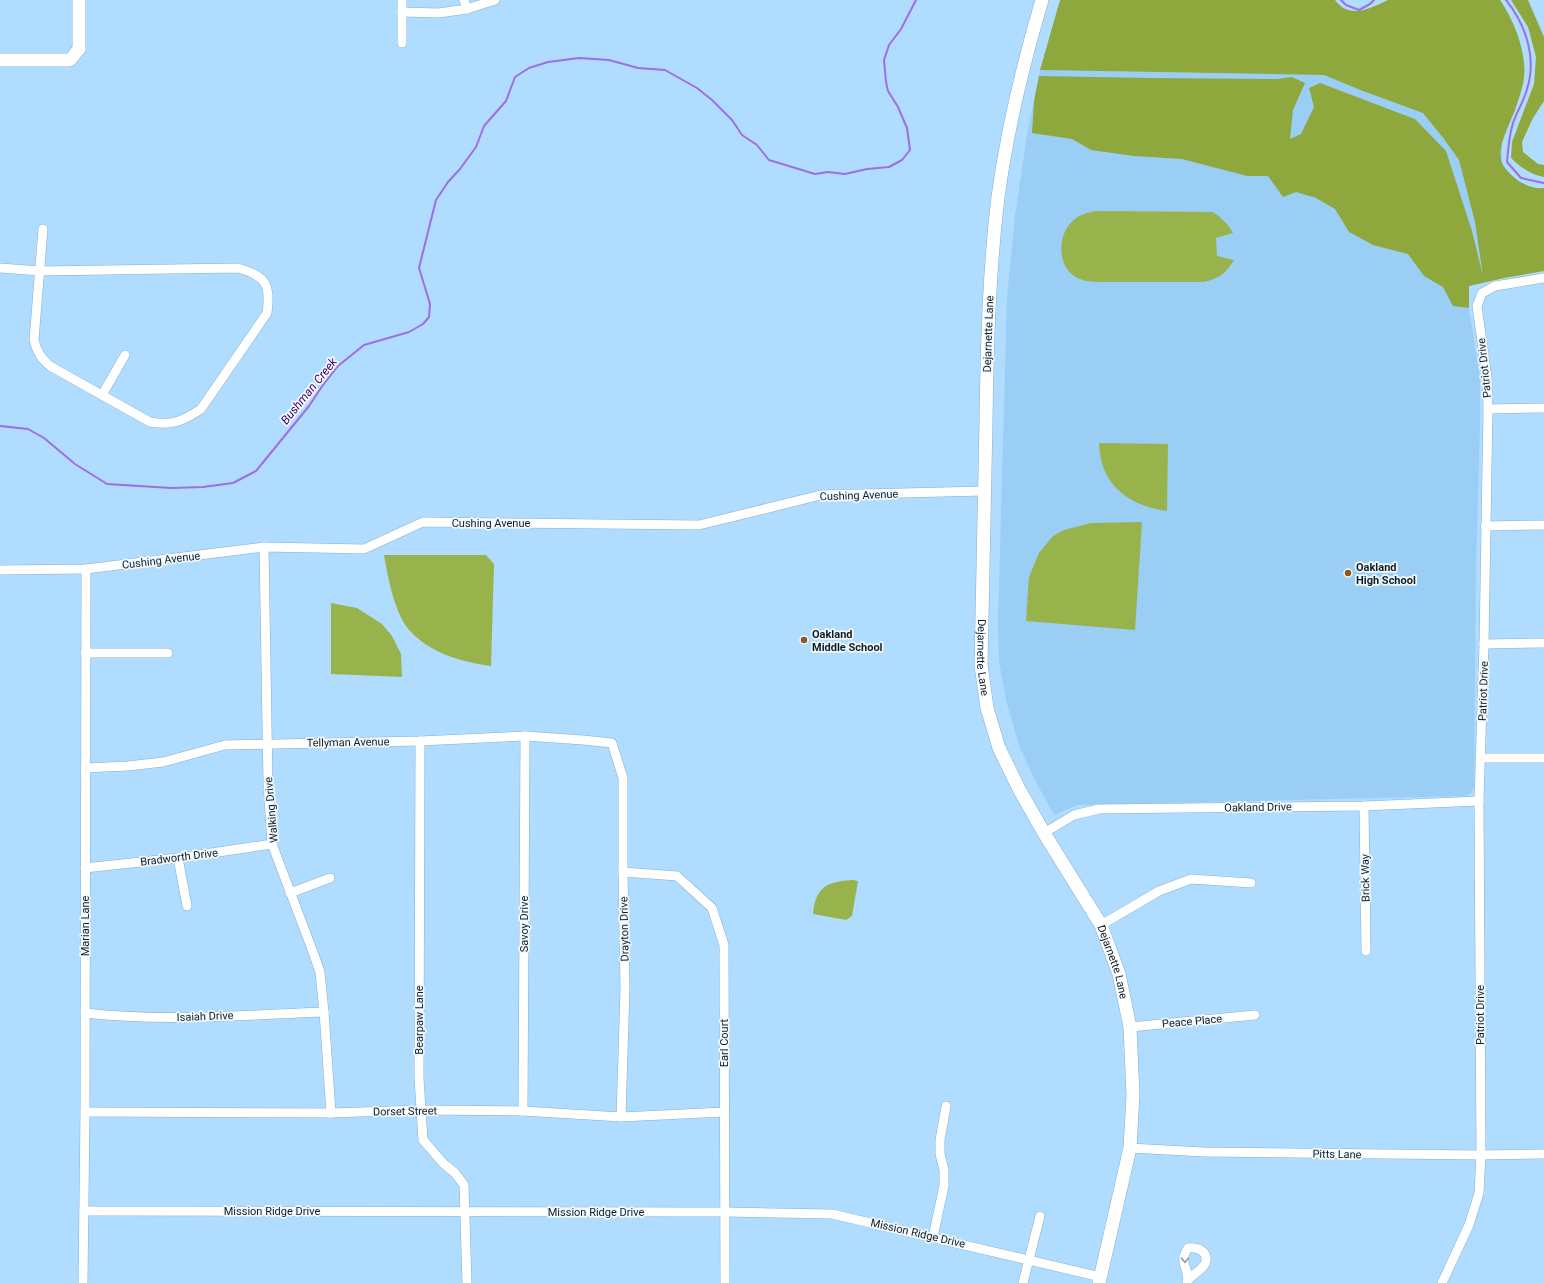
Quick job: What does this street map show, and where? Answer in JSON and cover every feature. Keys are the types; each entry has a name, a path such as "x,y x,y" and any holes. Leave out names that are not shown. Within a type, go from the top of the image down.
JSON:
{"main road":[{"path":"0,60 70,60 78,49 79,0"},
{"name":"Dejarnette Lane","path":"1042,0 1021,76 998,195 992,254 988,329 981,665 987,708 999,748 1019,789 1044,834 1101,925 1119,974 1130,1027 1133,1095 1130,1148 1100,1280"}],"street":[{"path":"402,0 402,43"},
{"path":"464,0 467,9"},
{"path":"402,12 439,13 467,9 495,0"},
{"path":"0,268 40,272 238,268 259,276 266,284 268,294 267,313 201,409 180,421 169,424 150,422 50,366 42,359 36,349 34,340 40,272 43,229"},
{"name":"Patriot Drive","path":"1442,1283 1469,1225 1477,1200 1479,1193 1481,1156 1479,801 1484,644 1488,409 1487,378 1477,306 1482,293 1495,286 1544,278"},
{"path":"102,395 125,355"},
{"path":"1488,409 1544,408"},
{"name":"Cushing Avenue","path":"0,570 86,569 264,547 364,549 423,522 699,525 821,495 984,491"},
{"path":"1485,526 1544,525"},
{"name":"Walking Drive","path":"264,547 268,783 272,844 320,972 330,1113"},
{"name":"Marian Lane","path":"83,1283 85,1112 86,569"},
{"path":"1484,644 1544,643"},
{"path":"85,653 168,653"},
{"name":"Tellyman Avenue","path":"85,768 128,766 163,762 225,746 420,741 525,736 612,743"},
{"name":"Savoy Drive","path":"523,1111 525,736"},
{"name":"Bearpaw Lane","path":"420,741 419,1078 423,1140 443,1163 455,1173 464,1185 467,1283"},
{"name":"Drayton Drive","path":"612,743 623,778 624,989 621,1117"},
{"path":"1481,758 1544,758"},
{"name":"Oakland Drive","path":"1044,834 1074,814 1099,809 1364,806 1479,801"},
{"name":"Brick Way","path":"1364,806 1366,951"},
{"name":"Bradworth Drive","path":"85,868 178,858 272,844"},
{"path":"178,858 187,906"},
{"name":"Earl Court","path":"623,872 677,876 712,908 724,945 725,1283"},
{"path":"290,893 330,878"},
{"path":"1101,925 1159,891 1191,880 1251,883"},
{"name":"Isaiah Drive","path":"85,1013 111,1016 171,1017 324,1012"},
{"name":"Peace Place","path":"1130,1027 1255,1015"},
{"path":"933,1236 944,1186 944,1170 940,1154 940,1140 946,1106"},
{"name":"Dorset Street","path":"85,1112 330,1113 421,1110 523,1111 621,1117 724,1112"},
{"name":"Pitts Lane","path":"1130,1148 1204,1152 1481,1156 1544,1154"},
{"name":"Mission Ridge Drive","path":"84,1211 725,1212 832,1214 933,1236 1029,1260 1100,1280"},
{"path":"1023,1283 1040,1216"}],"shaded area":[{"path":"1040,70 1337,75 1516,108 1502,143 1502,163 1511,175 1504,278 1469,286 1469,308 1480,378 1476,566 1474,787 1471,793 1465,796 1077,805 1054,815 1020,748 1007,704 999,662 998,622 1007,297 1015,216 1027,135"}],"green space":[{"path":"1060,0 1335,0 1347,10 1353,11 1367,9 1388,0 1500,0 1515,27 1521,48 1524,68 1522,89 1502,142 1501,157 1504,167 1516,179 1529,186 1544,188 1544,271 1469,286 1469,308 1453,306 1443,287 1424,276 1408,254 1373,245 1349,232 1335,209 1316,198 1296,192 1283,197 1268,176 1247,176 1182,159 1134,156 1091,150 1072,139 1032,133 1034,101 1039,76 1277,79 1292,77 1305,83 1293,110 1290,139 1301,134 1314,107 1309,88 1320,83 1415,119 1446,151 1472,231 1483,276 1475,222 1459,160 1423,113 1324,75 1040,70"},
{"path":"1511,0 1528,0 1544,37 1544,101 1533,118 1522,142 1523,152 1538,164 1544,165 1544,177 1526,170 1511,158 1512,142 1534,84 1536,57 1528,27"},
{"path":"1095,211 1213,212 1224,221 1233,233 1216,238 1217,256 1234,260 1222,275 1204,282 1096,282 1080,279 1066,268 1061,251 1062,242 1064,233 1075,219"},
{"path":"1099,443 1168,444 1167,511 1140,504 1119,491 1111,482 1105,471"},
{"path":"1142,522 1135,630 1026,621 1029,577 1039,553 1053,536 1064,530 1091,523"},
{"path":"384,555 486,555 494,564 491,666 448,656 428,646 411,632 405,625 396,607"},
{"path":"331,603 357,608 382,624 392,636 401,654 402,677 331,674"},
{"path":"853,880 858,881 852,916 846,920 813,914 817,897 824,887 836,882"}],"waterway":[{"name":"Bushman Creek","path":"0,426 28,429 44,438 75,464 107,484 171,488 203,487 233,483 256,471 309,406 338,366 364,345 409,332 423,324 429,317 430,304 419,268 436,200 448,182 460,169 476,147 484,126 506,101 515,77 529,68 548,62 579,58 609,60 638,68 665,70 697,88 712,100 732,120 742,135 757,145 769,160 815,174 828,172 845,174 867,169 889,167 902,160 910,150 907,128 898,107 888,91 884,60 889,45 901,29 916,0"},
{"name":"Bushman Creek","path":"1341,0 1346,5 1359,10 1374,0"},
{"name":"Bushman Creek","path":"1506,0 1524,31 1528,42 1531,66 1526,93 1512,128 1507,162 1521,178 1544,183"}],"place":[{"name":"Oakland High School","path":"1348,573"},
{"name":"Oakland Middle School","path":"804,640"}]}
